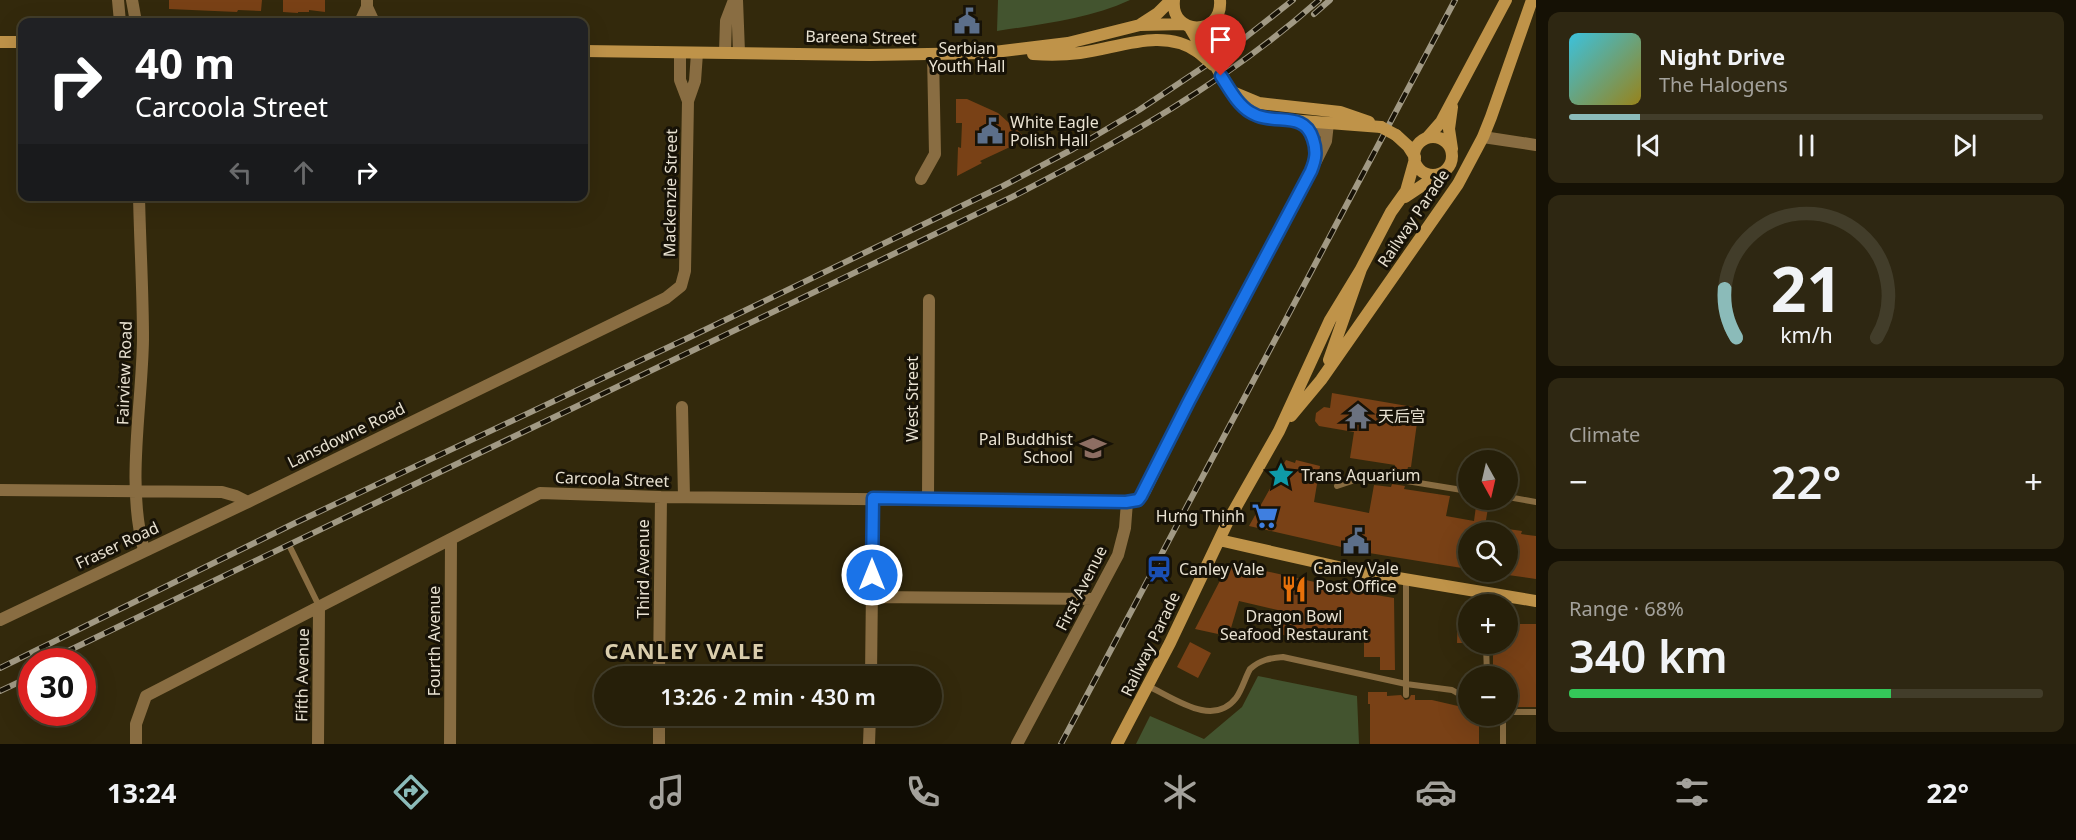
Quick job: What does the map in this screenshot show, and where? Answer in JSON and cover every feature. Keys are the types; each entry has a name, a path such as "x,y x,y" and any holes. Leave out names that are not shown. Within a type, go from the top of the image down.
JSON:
{"main road":[{"name":"Bareena Street","path":"1134,26 1152,17 1173,0"},
{"path":"1173,0 1175,13 1204,49 1229,89 1253,114 1264,118 1300,122 1381,127"},
{"path":"1204,49 1217,16 1220,0"},
{"path":"1217,16 1233,0"},
{"name":"Railway Parade","path":"1279,431 1321,380 1458,184 1483,137 1532,0"},
{"path":"1321,380 1361,269 1408,187 1417,148 1438,126 1504,1"},
{"name":"Bareena Street","path":"588,51 933,55 993,53 1068,44 1134,26 1159,23 1203,27 1217,16"},
{"path":"993,53 1049,55 1075,53 1158,39 1204,49"},
{"path":"0,42 18,42"},
{"path":"1398,204 1449,166 1452,153 1449,122 1459,86"},
{"path":"1229,89 1251,101 1267,105 1340,112 1407,138 1437,138 1445,141 1452,153"},
{"path":"1293,107 1301,112 1323,117 1328,123"},
{"path":"1396,135 1408,146 1418,166 1425,172 1434,175 1442,172"},
{"name":"Railway Parade","path":"1118,744 1219,540 1279,431 1325,329 1361,269"},
{"path":"1287,414 1323,348 1389,283"},
{"path":"1219,540 1356,571 1486,595 1536,601"}],"street":[{"path":"118,0 120,18"},
{"path":"132,0 135,18"},
{"path":"735,0 739,52"},
{"path":"725,52 726,21 735,0"},
{"path":"362,18 367,4"},
{"path":"367,4 372,18"},
{"name":"Mackenzie Street","path":"680,53 680,80 688,101"},
{"name":"Mackenzie Street","path":"681,286 685,271 688,101 695,81 697,53"},
{"path":"921,179 935,154 933,55"},
{"path":"1313,140 1315,132 1328,123 1359,118"},
{"path":"1300,122 1309,129 1316,148 1314,163"},
{"path":"1126,502 1138,500 1145,491 1189,401 1326,141 1328,123"},
{"path":"1483,137 1536,145"},
{"name":"Fairview Road","path":"139,201 143,339 136,491 138,526 144,550"},
{"name":"Lansdowne Road","path":"248,502 666,298 681,286"},
{"name":"West Street","path":"928,499 929,300"},
{"path":"682,407 684,497"},
{"path":"0,490 222,492 248,502"},
{"name":"Carcoola Street","path":"136,744 136,724 146,696 540,493 661,497 1126,502"},
{"name":"Third Avenue","path":"659,666 661,497"},
{"path":"871,666 873,498"},
{"name":"Fraser Road","path":"0,620 248,502"},
{"name":"First Avenue","path":"1017,744 1121,546 1125,528 1126,502"},
{"name":"Fourth Avenue","path":"450,744 451,539"},
{"path":"872,597 1094,599"},
{"name":"Fifth Avenue","path":"318,744 319,607"},
{"path":"659,726 659,744"},
{"path":"869,744 870,726"}],"lane":[{"path":"1337,486 1370,475 1458,489"},
{"path":"1518,498 1536,501"},
{"path":"289,545 319,607"},
{"path":"1406,580 1406,695"},
{"path":"1148,686 1205,712 1222,710 1236,697 1253,665 1266,659 1283,657 1406,684 1452,690 1458,693"},
{"path":"1518,711 1536,712"},
{"path":"1503,726 1503,744"}],"green space":[{"path":"998,0 1130,0 1082,16 997,31"},
{"path":"1258,676 1357,696 1359,744 1136,744 1150,716 1204,739 1242,707"}],"building":[{"path":"169,0 262,0 261,11 238,10 237,12 169,9"},
{"path":"283,0 325,0 325,12 309,10 309,12 298,13 283,12"},
{"name":"White Eagle Polish Hall","path":"956,99 967,99 998,113 1027,139 980,161 982,163 957,176 962,123 956,123"},
{"path":"1332,393 1419,408 1411,467 1408,467 1406,476 1393,473 1395,465 1350,458 1354,432 1319,426 1315,421 1316,413 1324,407 1330,408"},
{"path":"1286,460 1320,466 1314,502 1369,513 1374,485 1391,487 1392,484 1405,486 1404,489 1450,496 1446,516 1474,521 1475,510 1488,510 1486,522 1458,522 1458,567 1363,552 1249,526"},
{"path":"1518,530 1522,531 1521,534 1536,536 1536,579 1518,576"},
{"path":"1234,564 1394,598 1395,670 1380,670 1380,657 1364,657 1364,638 1343,638 1343,632 1295,629 1294,637 1278,634 1282,611 1239,601 1231,628 1220,626 1218,634 1195,629 1227,567"},
{"path":"1518,624 1536,624 1536,707 1518,707 1518,666 1493,666 1493,654 1518,654"},
{"path":"1190,642 1211,653 1198,678 1177,667"},
{"path":"1368,692 1387,692 1387,696 1401,695 1405,700 1415,695 1415,700 1432,700 1458,706 1458,726 1479,726 1479,744 1370,744 1370,704 1368,704"}],"railway":[{"path":"0,668 295,523 688,338 1003,186 1073,149 1139,110 1232,48 1293,0"},
{"path":"74,648 1012,197 1133,132 1210,84 1248,58 1319,0"},
{"path":"1314,14 1330,0"},
{"path":"1061,744 1455,0"},
{"path":"0,691 18,683"}],"place":[{"name":"Serbian Youth Hall","path":"967,21"},
{"name":"White Eagle Polish Hall","path":"990,131"},
{"name":"天后宫","path":"1358,416"},
{"name":"Pal Buddhist School","path":"1093,448"},
{"name":"Trans Aquarium","path":"1281,475"},
{"name":"Hưng Thịnh","path":"1265,516"},
{"name":"Canley Vale Post Office","path":"1356,541"},
{"name":"Canley Vale","path":"1159,569"},
{"name":"Dragon Bowl Seafood Restaurant","path":"1294,589"}],"district":[{"name":"CANLEY VALE","path":"685,651"}],"route":[{"path":"872,575 873,498 1133,502 1138,500 1145,491 1189,401 1316,158 1315,144 1307,126 1300,122 1264,118 1248,111 1221,76"}]}
